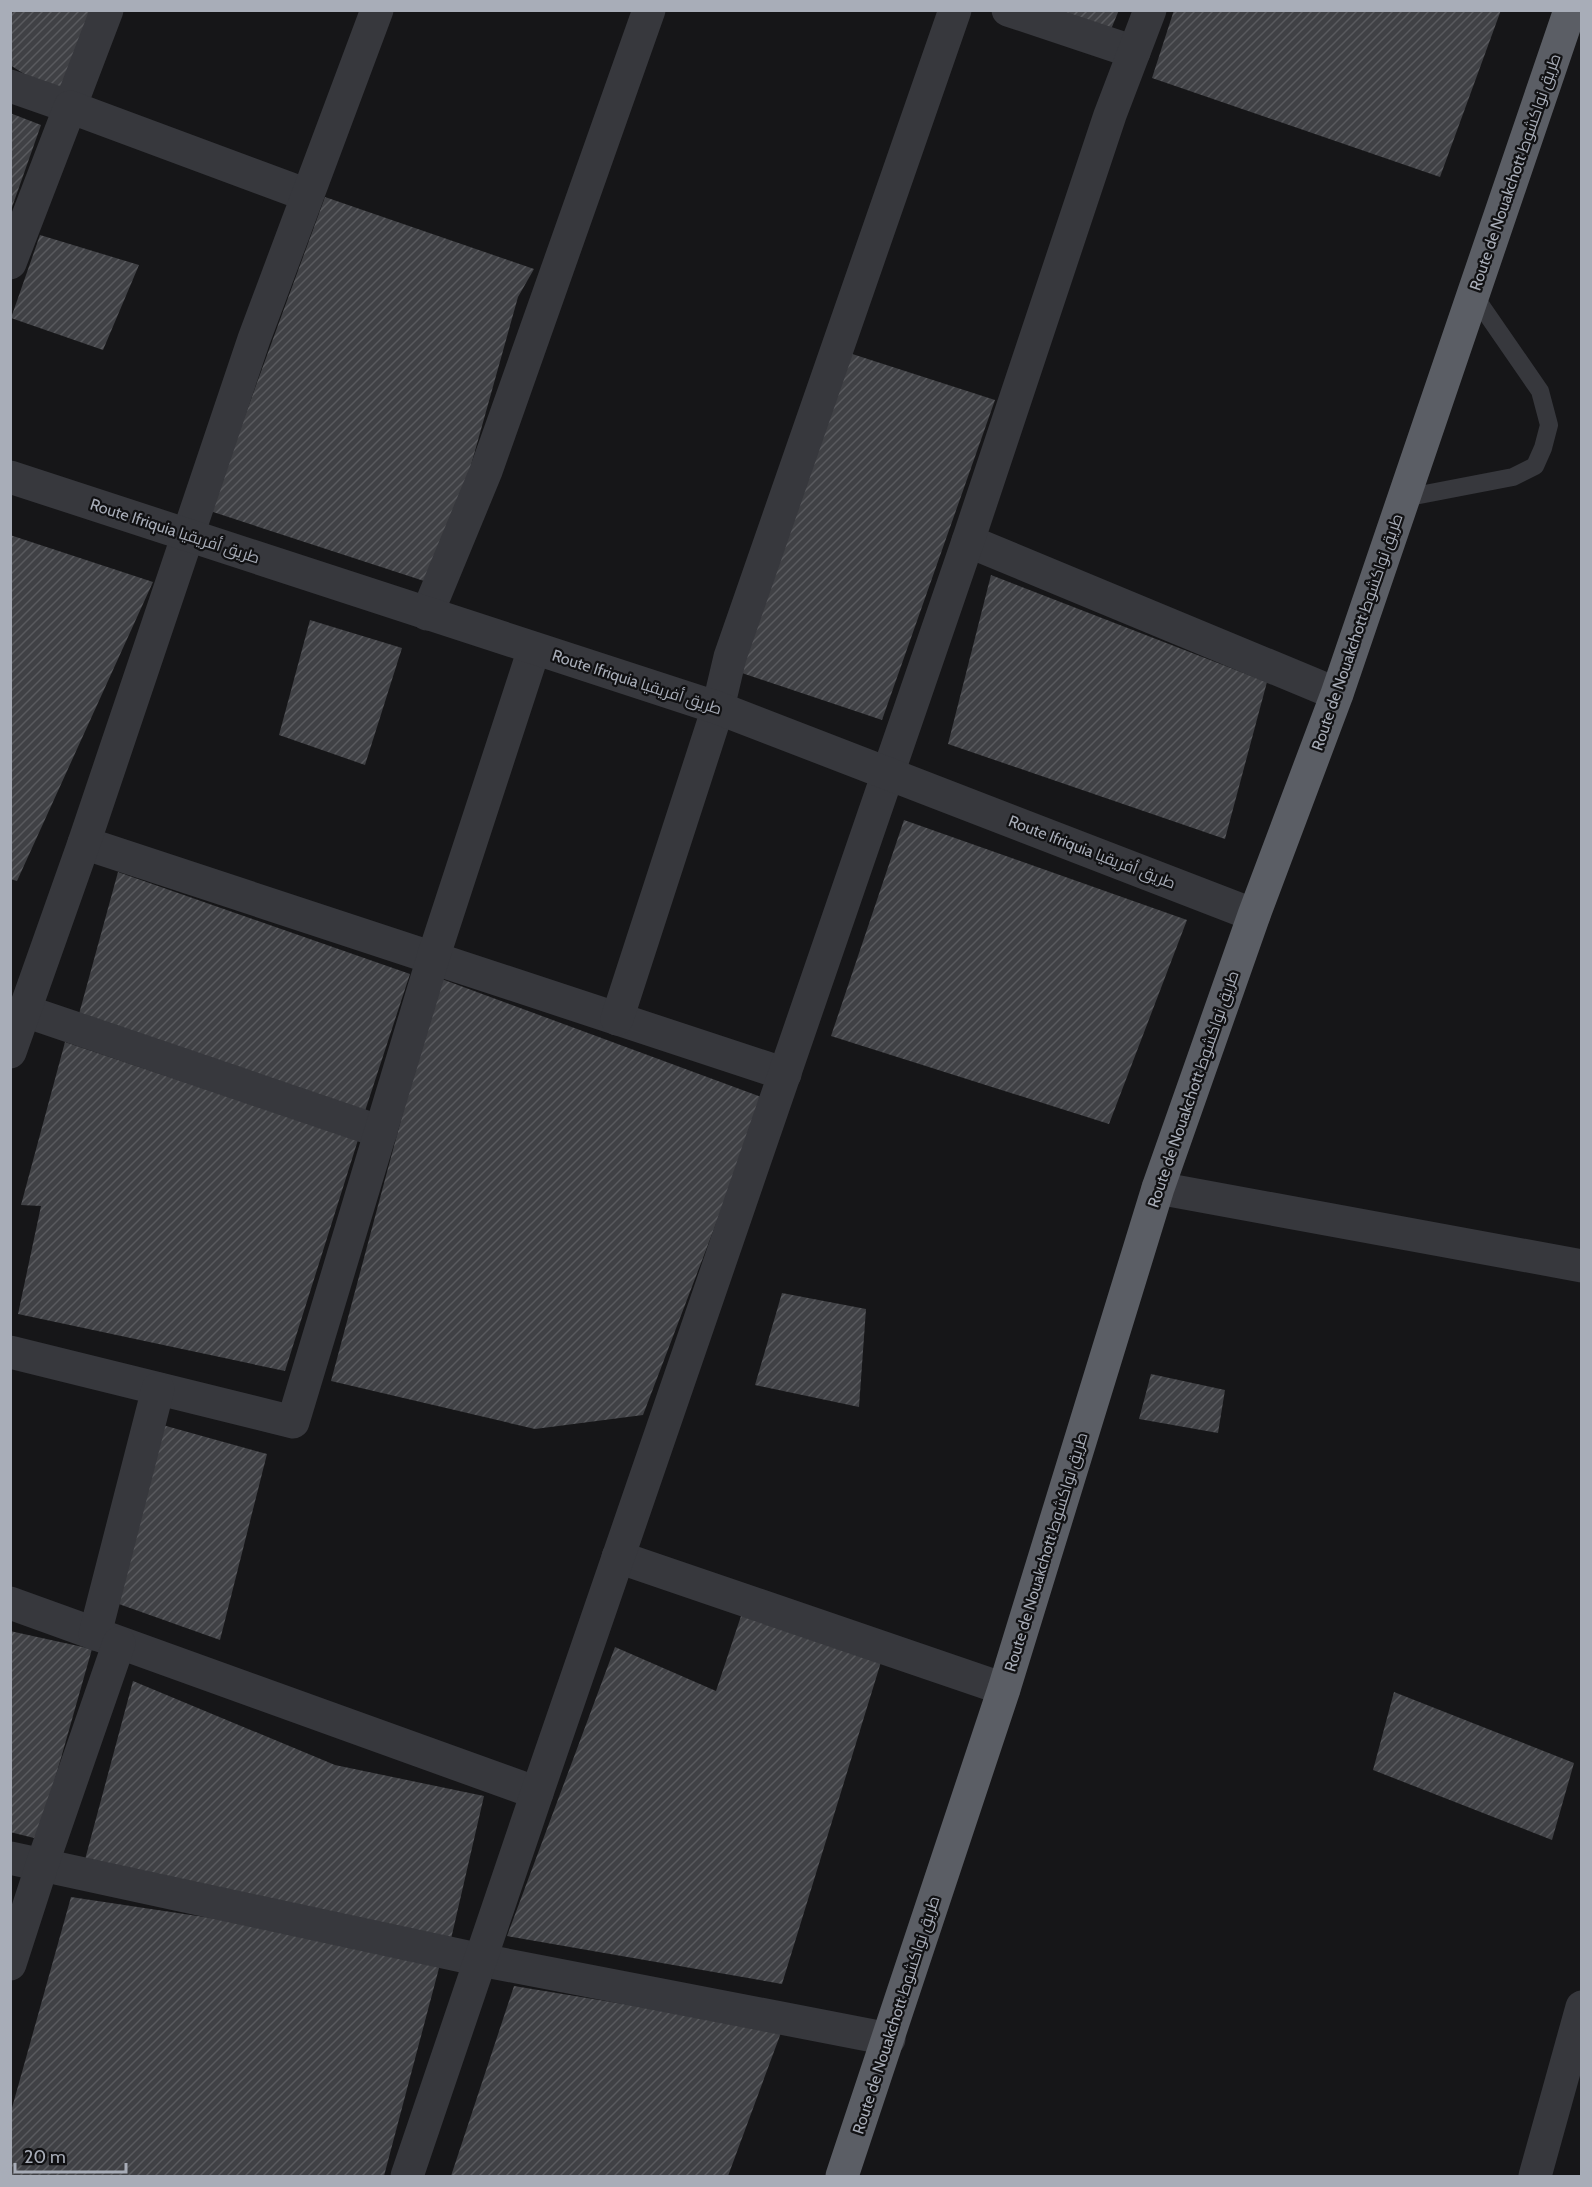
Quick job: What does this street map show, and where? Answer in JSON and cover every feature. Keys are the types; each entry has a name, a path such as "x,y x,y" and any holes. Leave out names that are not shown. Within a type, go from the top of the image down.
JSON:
{"highway":[{"name":"Route de Nouakchott طريق نواكشوط","path":"842,2176 1004,1689 1158,1188 1254,915 1337,694 1570,10"}],"street":[{"path":"10,263 107,10"},
{"path":"10,1052 84,843 254,339 377,10"},
{"path":"427,614 486,471 649,10"},
{"path":"617,1019 718,708 734,646 955,10"},
{"path":"1008,10 1134,52"},
{"path":"407,2176 968,542 1110,115 1150,10"},
{"path":"10,86 307,195"},
{"name":"Route Ifriquia طريق أفريقيا","path":"10,477 718,708 1254,915"},
{"path":"968,542 1337,694"},
{"path":"10,1352 293,1422 433,958 534,649"},
{"path":"84,843 785,1074"},
{"path":"25,1011 381,1132"},
{"path":"1158,1188 1581,1266"},
{"path":"10,1964 42,1865 107,1638 158,1389"},
{"path":"618,1557 1004,1689"},
{"path":"10,1604 537,1793"},
{"path":"10,1858 481,1960 889,2040"},
{"path":"1535,2176 1581,2007"}],"lane":[{"path":"1404,498 1513,477 1535,466 1543,448 1549,425 1540,392 1473,294"}],"building":[{"path":"10,10 91,10 59,96 10,65"},
{"path":"1021,10 1119,10 1107,39"},
{"path":"1174,10 1501,10 1440,177 1152,78"},
{"path":"10,113 41,125 11,210 10,210"},
{"path":"325,197 534,269 518,297 468,476 424,581 210,511"},
{"path":"40,235 139,265 103,350 11,318"},
{"path":"843,351 995,400 882,720 739,672"},
{"path":"10,535 153,582 17,881 10,879"},
{"path":"991,575 1267,682 1225,839 948,744"},
{"path":"310,620 402,648 365,765 279,735"},
{"path":"904,820 1187,920 1109,1124 831,1036"},
{"path":"118,872 410,974 365,1111 79,1014"},
{"path":"439,978 764,1098 643,1415 535,1429 331,1381"},
{"path":"65,1042 358,1140 285,1371 18,1314 41,1206 21,1205"},
{"path":"782,1293 866,1309 859,1407 755,1385"},
{"path":"1151,1374 1225,1390 1218,1433 1139,1419"},
{"path":"159,1424 267,1454 220,1640 116,1603"},
{"path":"743,1610 881,1662 782,1984 507,1936 615,1647 716,1691"},
{"path":"10,1631 92,1649 38,1839 10,1832"},
{"path":"133,1681 335,1765 484,1796 451,1939 83,1867"},
{"path":"1394,1692 1574,1763 1552,1840 1373,1770"},
{"path":"71,1897 443,1953 384,2176 10,2176 10,2115"},
{"path":"514,1986 782,2030 728,2176 451,2176"}]}
